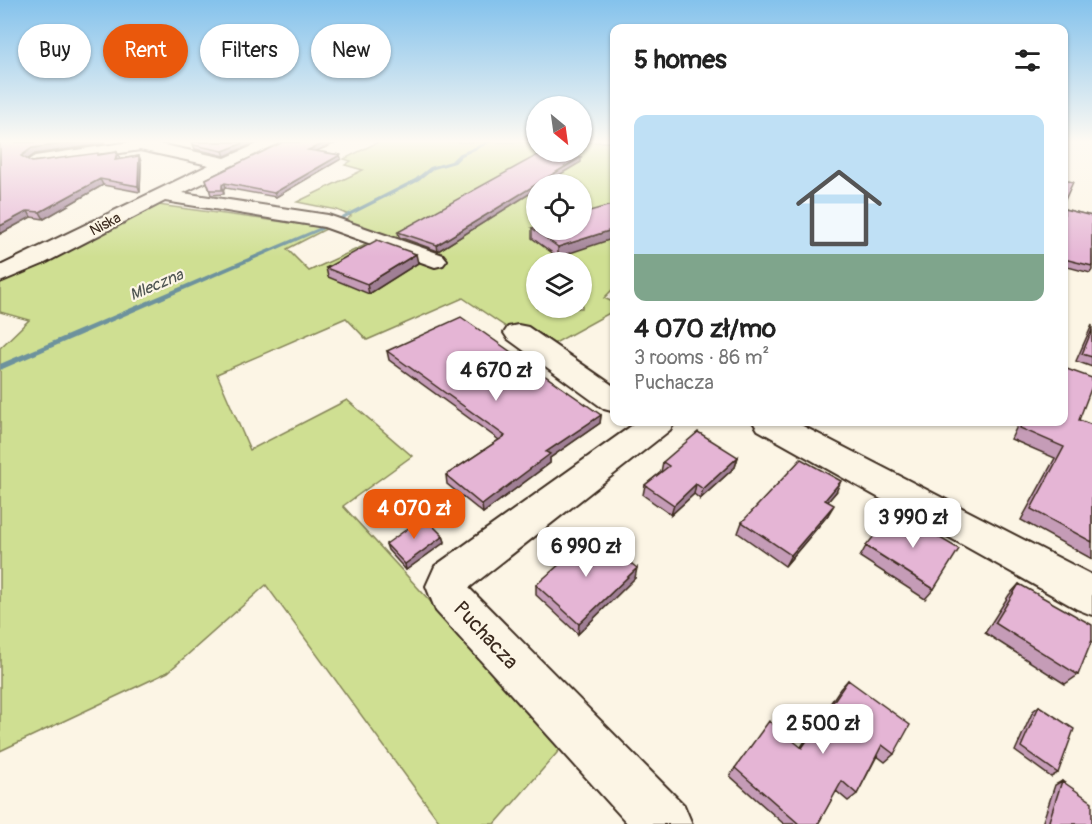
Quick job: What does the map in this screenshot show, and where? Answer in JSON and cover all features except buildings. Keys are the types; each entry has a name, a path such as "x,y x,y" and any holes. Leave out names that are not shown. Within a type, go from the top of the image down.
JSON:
{"street":[{"name":"Niska","path":"0,275 190,180"},
{"path":"161,195 328,220 435,260"},
{"path":"518,333 610,398"},
{"name":"Puchacza","path":"647,426 449,579 447,586 451,598 665,824"},
{"path":"776,426 1092,596"}],"green space":[{"path":"341,180 526,180 526,240 592,240 592,180 610,180 610,292 604,298 610,301 610,313 548,347 512,331 463,298 367,340 346,318 217,374 250,450 347,400 412,456 343,506 563,746 495,824 441,824 266,585 168,672 0,751 0,348 29,320 0,312 0,279 151,204 328,228 287,249 309,271 385,236 345,221 351,216 337,210 297,202"}],"waterway":[{"name":"Mleczna","path":"341,218 416,180"},
{"name":"Mleczna","path":"0,367 323,228"}]}
